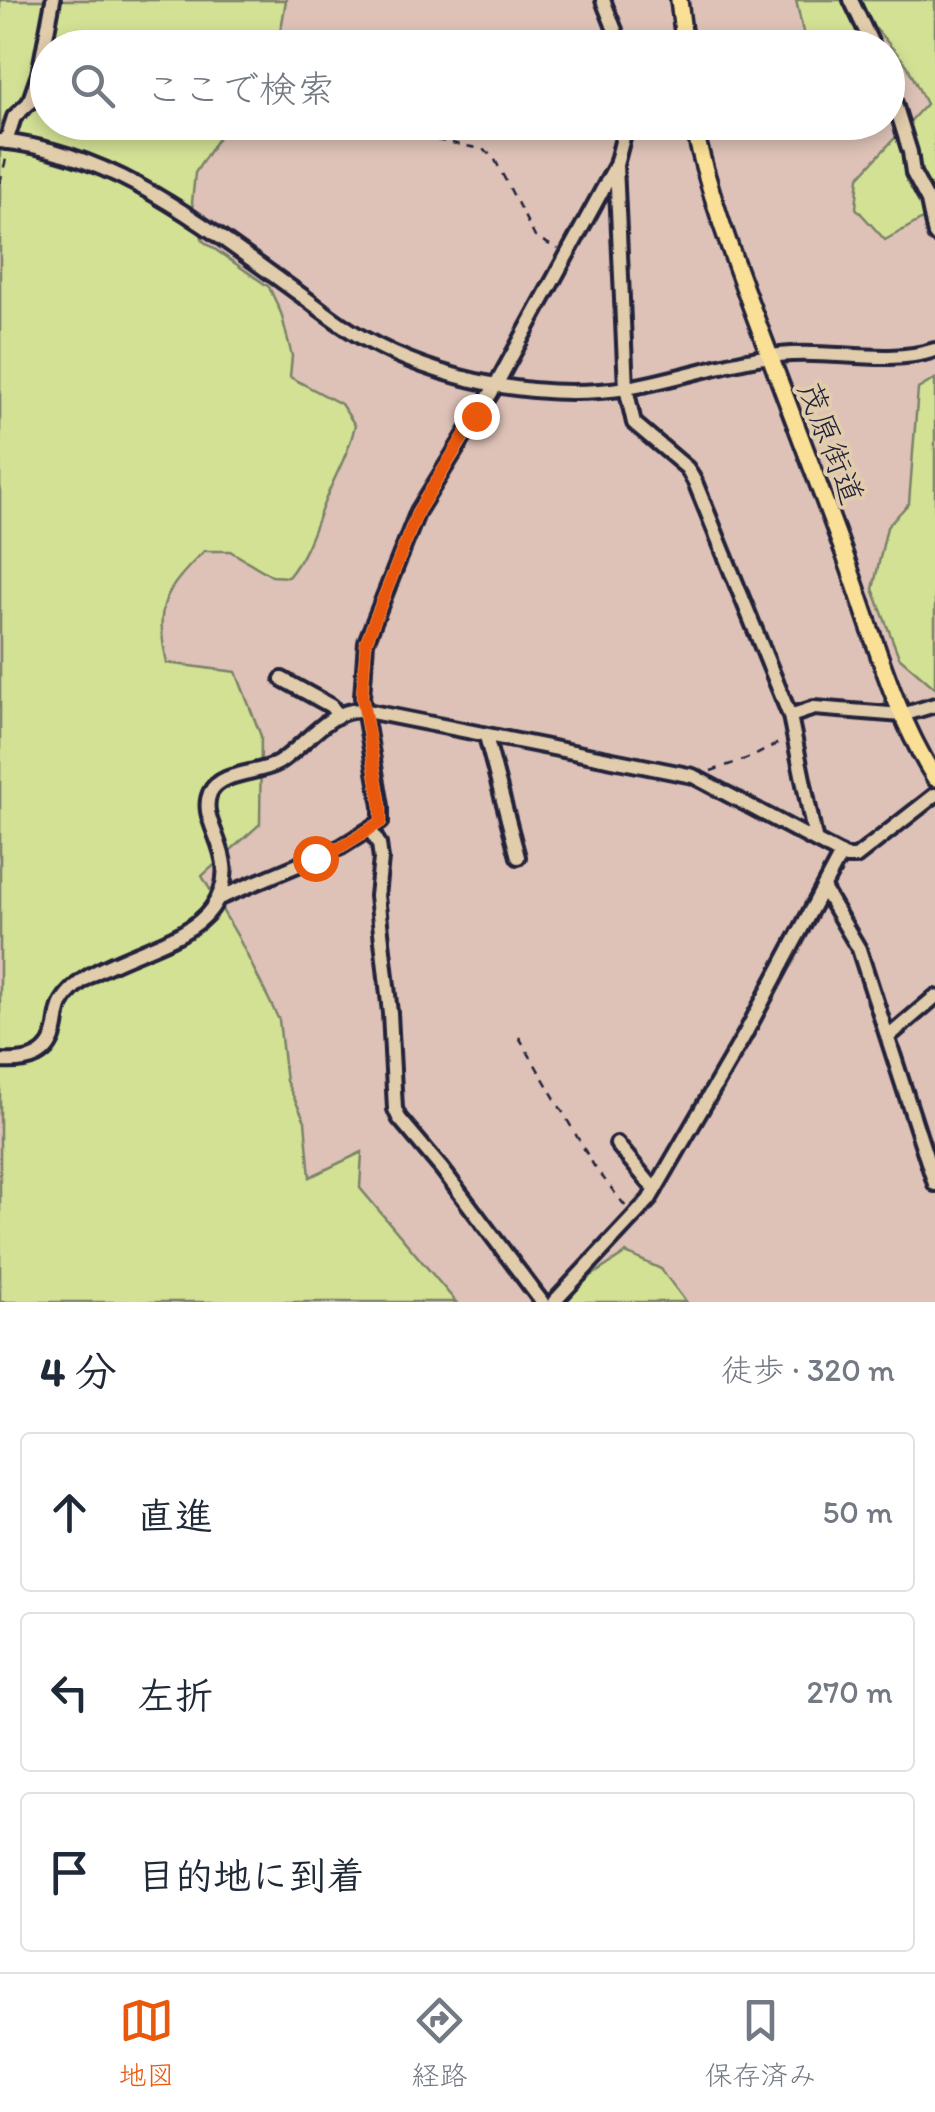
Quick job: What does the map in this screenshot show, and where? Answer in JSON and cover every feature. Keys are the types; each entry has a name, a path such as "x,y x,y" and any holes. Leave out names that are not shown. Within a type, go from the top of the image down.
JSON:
{"main road":[{"path":"679,0 683,30"},
{"name":"茂原街道","path":"697,140 707,182 768,358 846,556 879,658 902,715 935,778"}],"street":[{"path":"46,30 52,0"},
{"path":"603,0 615,30"},
{"path":"851,0 865,30"},
{"path":"30,101 14,117 3,142 80,159 159,195 360,337 402,358 496,385 583,391 626,388 788,354 884,357 935,350"},
{"path":"219,898 341,847 381,822 362,696 366,642 418,511 496,385 616,166 622,140"},
{"path":"905,140 914,173 928,200 935,235"},
{"path":"616,166 626,388 634,424 686,468 695,482 790,716 815,838"},
{"path":"282,680 338,714"},
{"path":"790,716 814,708 902,715 935,704"},
{"path":"0,1061 34,1058 48,1050 54,1040 60,1004 77,986 119,960 190,930 203,920 219,898 226,879 218,834 208,808 209,796 230,778 276,764 338,714 356,709 693,776 842,854 856,857 935,795"},
{"path":"486,736 518,857"},
{"path":"371,831 379,844 381,859 377,896 398,1118 442,1169 542,1302"},
{"path":"554,1302 655,1190 842,854"},
{"path":"823,888 860,949 935,1184"},
{"path":"888,1037 935,997"},
{"path":"617,1144 655,1190"}],"path":[{"path":"436,140 482,149 493,156 536,237 568,252"},
{"path":"0,183 7,159 3,142"},
{"path":"693,776 754,756 792,736"},
{"path":"518,1037 594,1166 634,1216"}],"green space":[{"path":"0,0 286,0 281,30 30,30 30,140 217,140 195,173 192,203 203,241 269,287 281,313 292,356 290,377 341,404 355,425 307,546 288,577 272,576 230,551 204,551 166,600 162,612 163,643 167,663 236,672 261,736 260,824 202,876 237,935 279,1020 286,1081 305,1121 310,1177 362,1152 360,1188 456,1302 0,1302"},
{"path":"796,0 935,0 935,212 885,240 856,208 859,177 893,140 905,140 905,127 926,104 905,63 905,30 803,30"},
{"path":"935,379 935,688 899,657 873,589 887,527 909,503 918,389"},
{"path":"626,1253 661,1269 686,1302 542,1302 576,1286"}],"route":[{"path":"315,858 371,831 381,822 362,696 362,656 418,511 476,416"}]}
